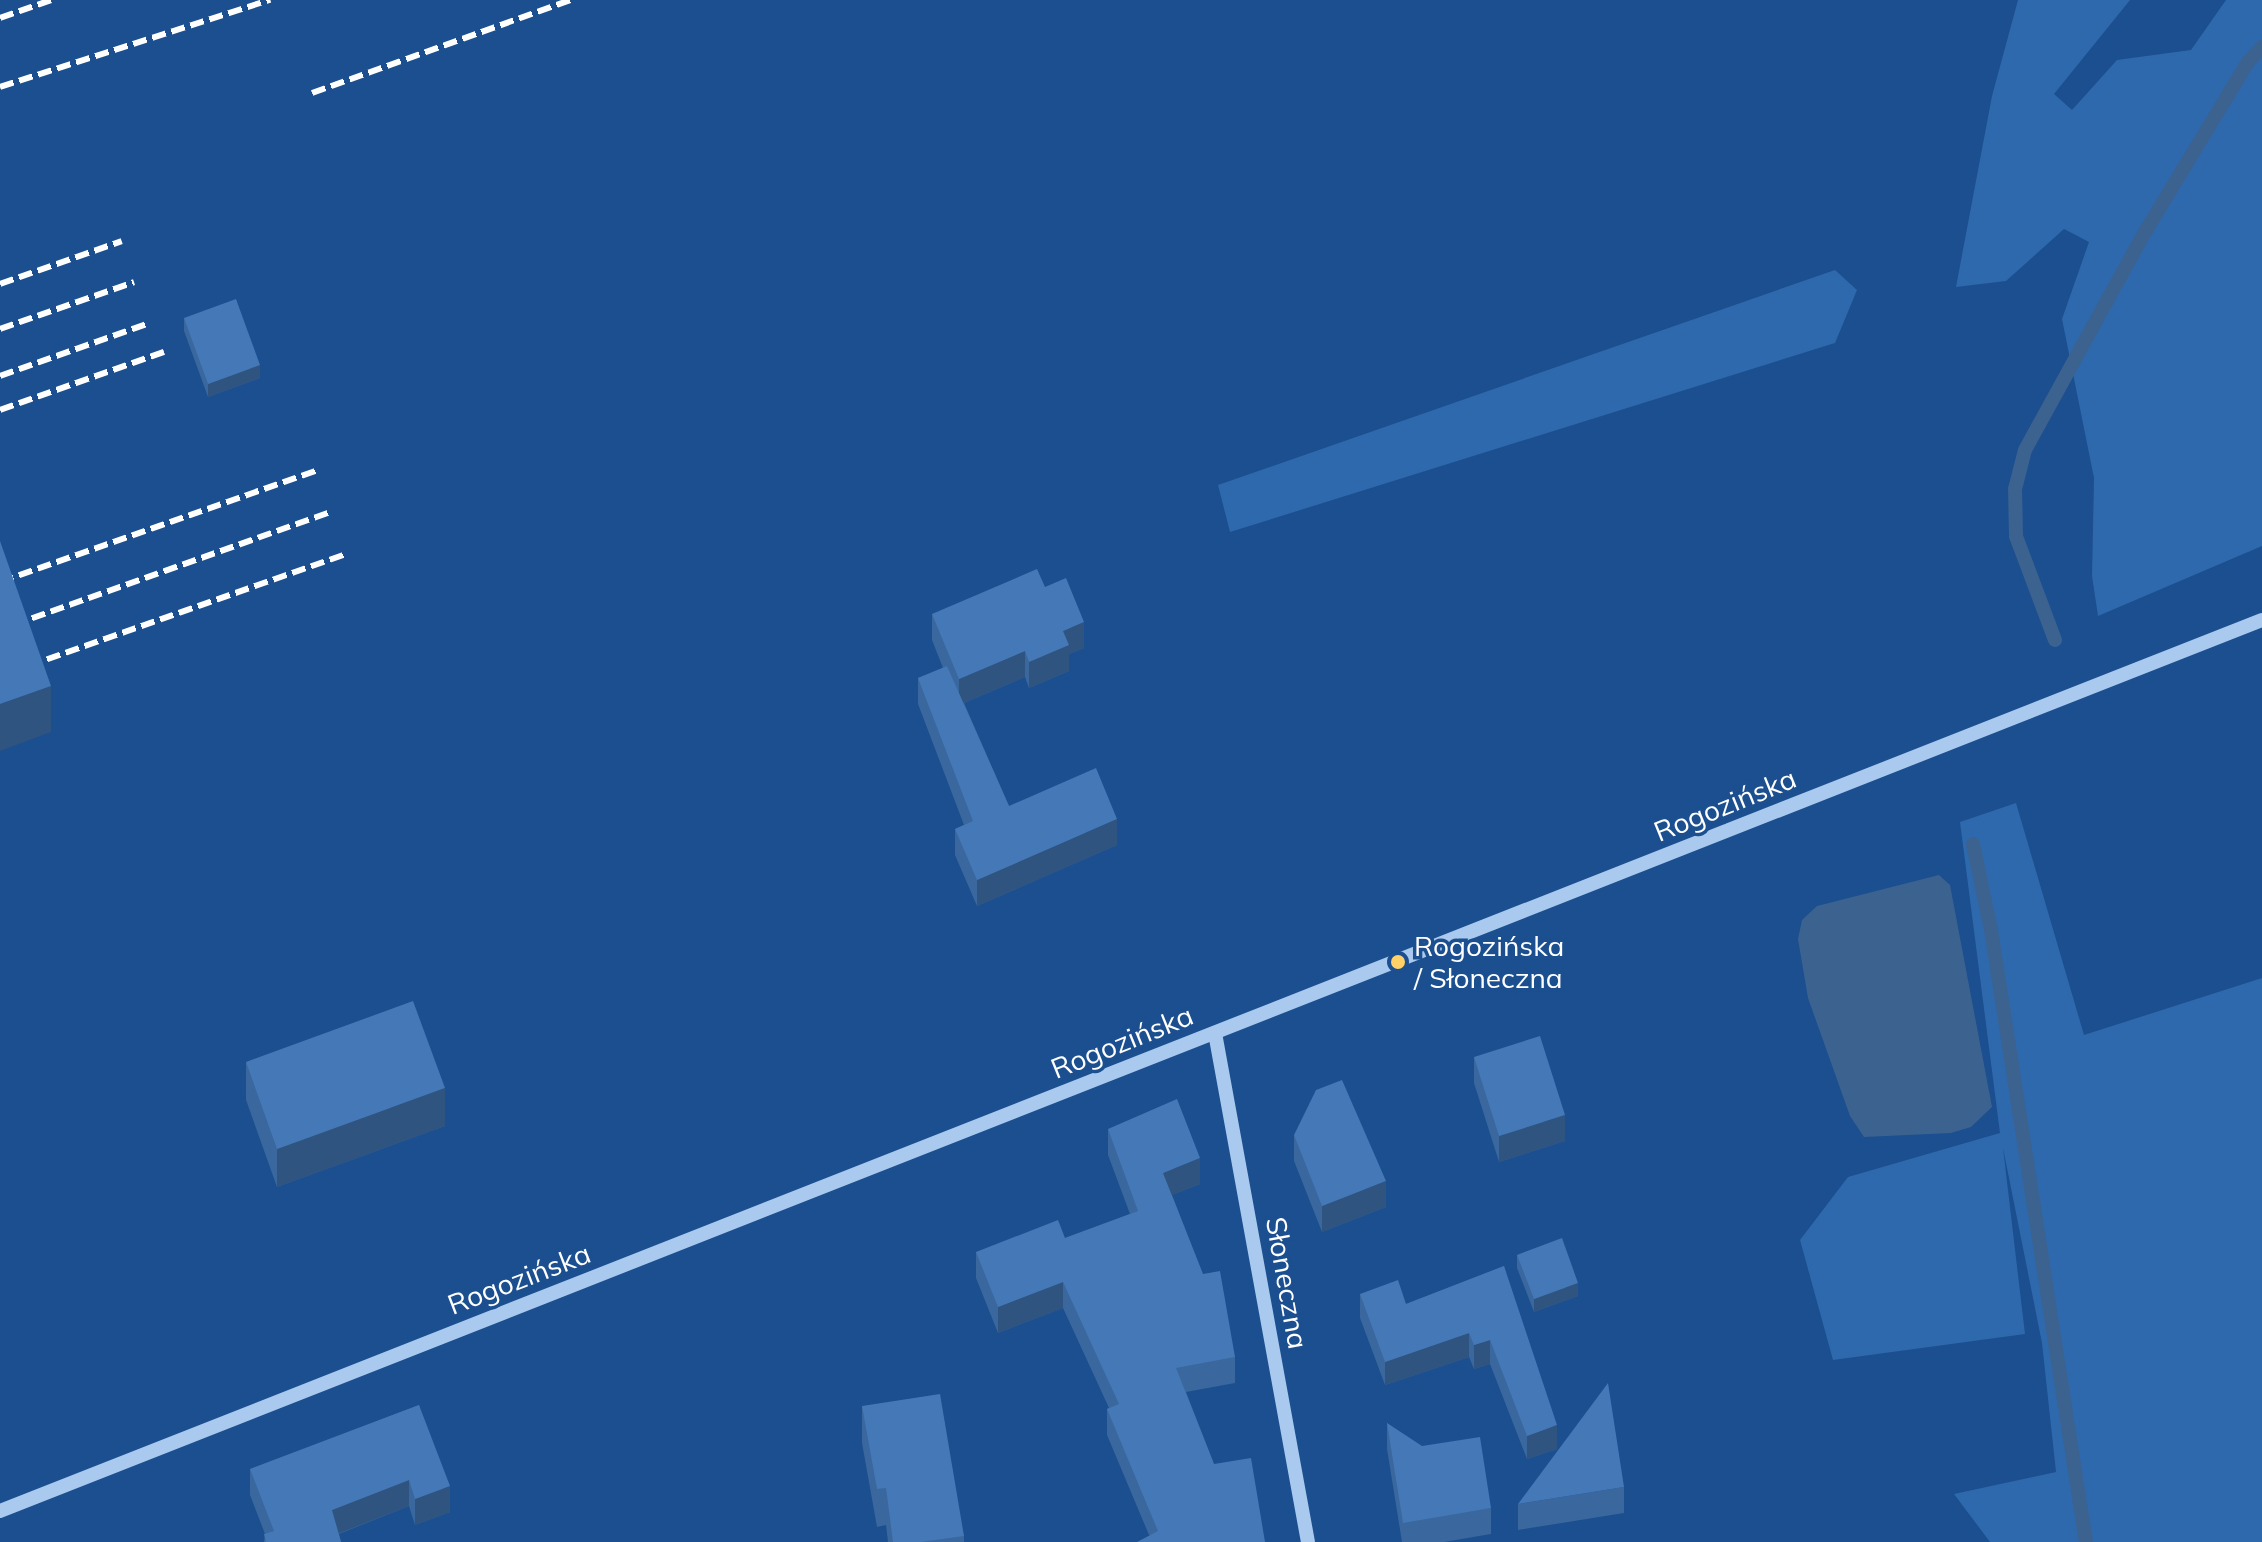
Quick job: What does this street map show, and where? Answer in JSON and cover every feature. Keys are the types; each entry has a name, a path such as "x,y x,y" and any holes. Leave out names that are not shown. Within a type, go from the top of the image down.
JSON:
{"street":[{"name":"Rogozińska","path":"0,1511 2262,620"},
{"name":"Słoneczna","path":"1215,1033 1308,1542"}],"shaded area":[{"path":"2018,0 2130,0 2054,94 2072,110 2117,60 2191,50 2226,0 2262,0 2262,546 2098,616 2092,576 2094,478 2062,319 2089,242 2064,229 2006,281 1956,287 1992,96"},
{"path":"1835,270 1857,290 1835,343 1230,532 1218,485"},
{"path":"2016,803 2084,1035 2262,978 2262,1542 1990,1542 1954,1494 2056,1472 2042,1343 2003,1148 2025,1334 1833,1360 1800,1240 1848,1177 2000,1133 1960,822"},
{"path":"1939,875 1950,885 1992,1107 1971,1127 1951,1133 1864,1137 1850,1116 1808,998 1798,939 1802,920 1817,906"}],"building":[{"path":"236,299 260,365 208,384 184,318"},
{"path":"0,541 51,686 0,704"},
{"path":"1037,569 1045,587 1066,578 1084,622 1063,631 1069,645 1029,662 1025,651 959,679 932,614"},
{"path":"947,666 1009,806 1096,768 1117,819 977,880 955,829 973,821 918,678"},
{"path":"413,1001 445,1088 277,1149 246,1062"},
{"path":"1540,1036 1565,1115 1499,1136 1474,1057"},
{"path":"1342,1080 1386,1181 1322,1206 1294,1135 1316,1090"},
{"path":"1177,1099 1200,1158 1163,1173 1203,1274 1220,1271 1235,1357 1176,1368 1214,1464 1251,1458 1265,1542 1137,1542 1158,1531 1107,1409 1119,1404 1063,1282 998,1307 976,1252 1058,1220 1065,1238 1138,1211 1108,1129"},
{"path":"1562,1238 1578,1283 1534,1299 1517,1255"},
{"path":"1504,1266 1557,1425 1527,1436 1490,1340 1474,1345 1469,1333 1385,1362 1360,1294 1398,1280 1406,1304"},
{"path":"1608,1383 1624,1487 1518,1504"},
{"path":"940,1394 964,1536 893,1542 886,1488 877,1489 862,1406"},
{"path":"419,1405 450,1486 415,1499 409,1480 332,1510 341,1542 266,1542 264,1534 274,1531 250,1469"},
{"path":"1387,1423 1422,1446 1480,1437 1491,1508 1403,1523"}],"waterway":[{"path":"2055,640 2016,536 2015,489 2025,450 2145,232 2248,62 2262,47"},
{"path":"1973,844 1991,930 2086,1542"}],"railway":[{"path":"0,18 51,0"},
{"path":"0,87 270,0"},
{"path":"312,93 571,0"},
{"path":"0,284 122,241"},
{"path":"0,329 134,282"},
{"path":"0,376 150,323"},
{"path":"0,410 164,352"},
{"path":"0,582 316,471"},
{"path":"13,625 331,512"},
{"path":"28,666 344,555"}],"place":[{"name":"Rogozińska / Słoneczna","path":"1398,962"}]}
